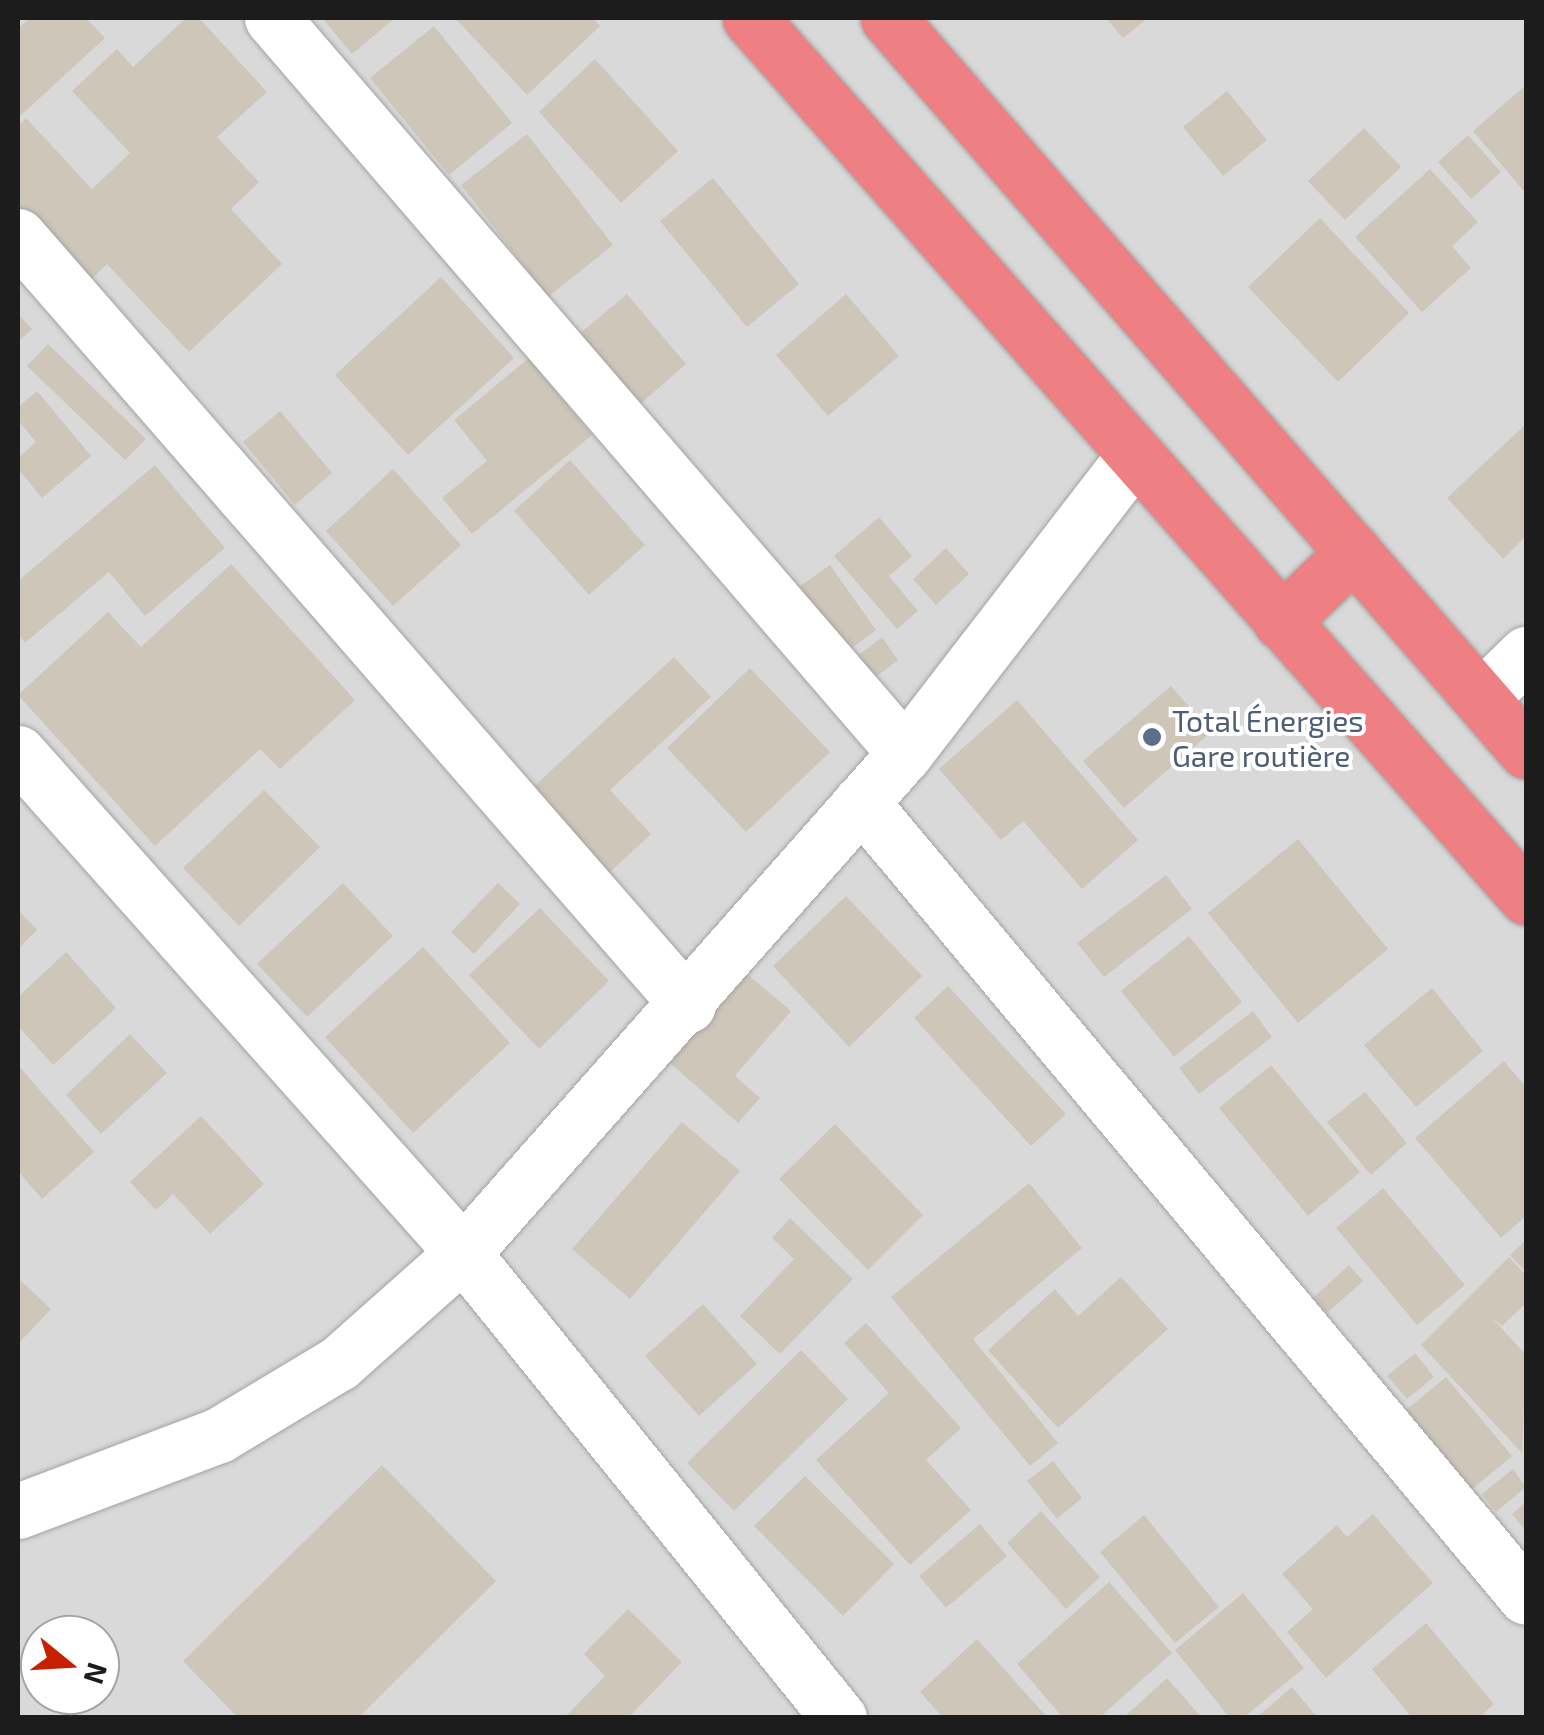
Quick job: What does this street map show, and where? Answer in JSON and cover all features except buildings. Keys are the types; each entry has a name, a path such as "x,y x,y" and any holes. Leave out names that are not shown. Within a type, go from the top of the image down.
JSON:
{"highway":[{"path":"750,18 1133,457 1526,897"},
{"path":"888,18 1526,751"},
{"path":"1280,622 1354,552"}],"street":[{"path":"272,18 905,753"},
{"path":"18,236 688,1004"},
{"path":"18,1512 219,1435 339,1363 463,1253 688,1004 905,753 1133,457"},
{"path":"1480,698 1526,654"},
{"path":"18,753 463,1253 839,1718"},
{"path":"861,802 1526,1597"}],"shaded area":[{"path":"18,18 1526,18 1526,1717 18,1717"}],"place":[{"name":"Total Énergies Gare routière","path":"1152,737"}]}
